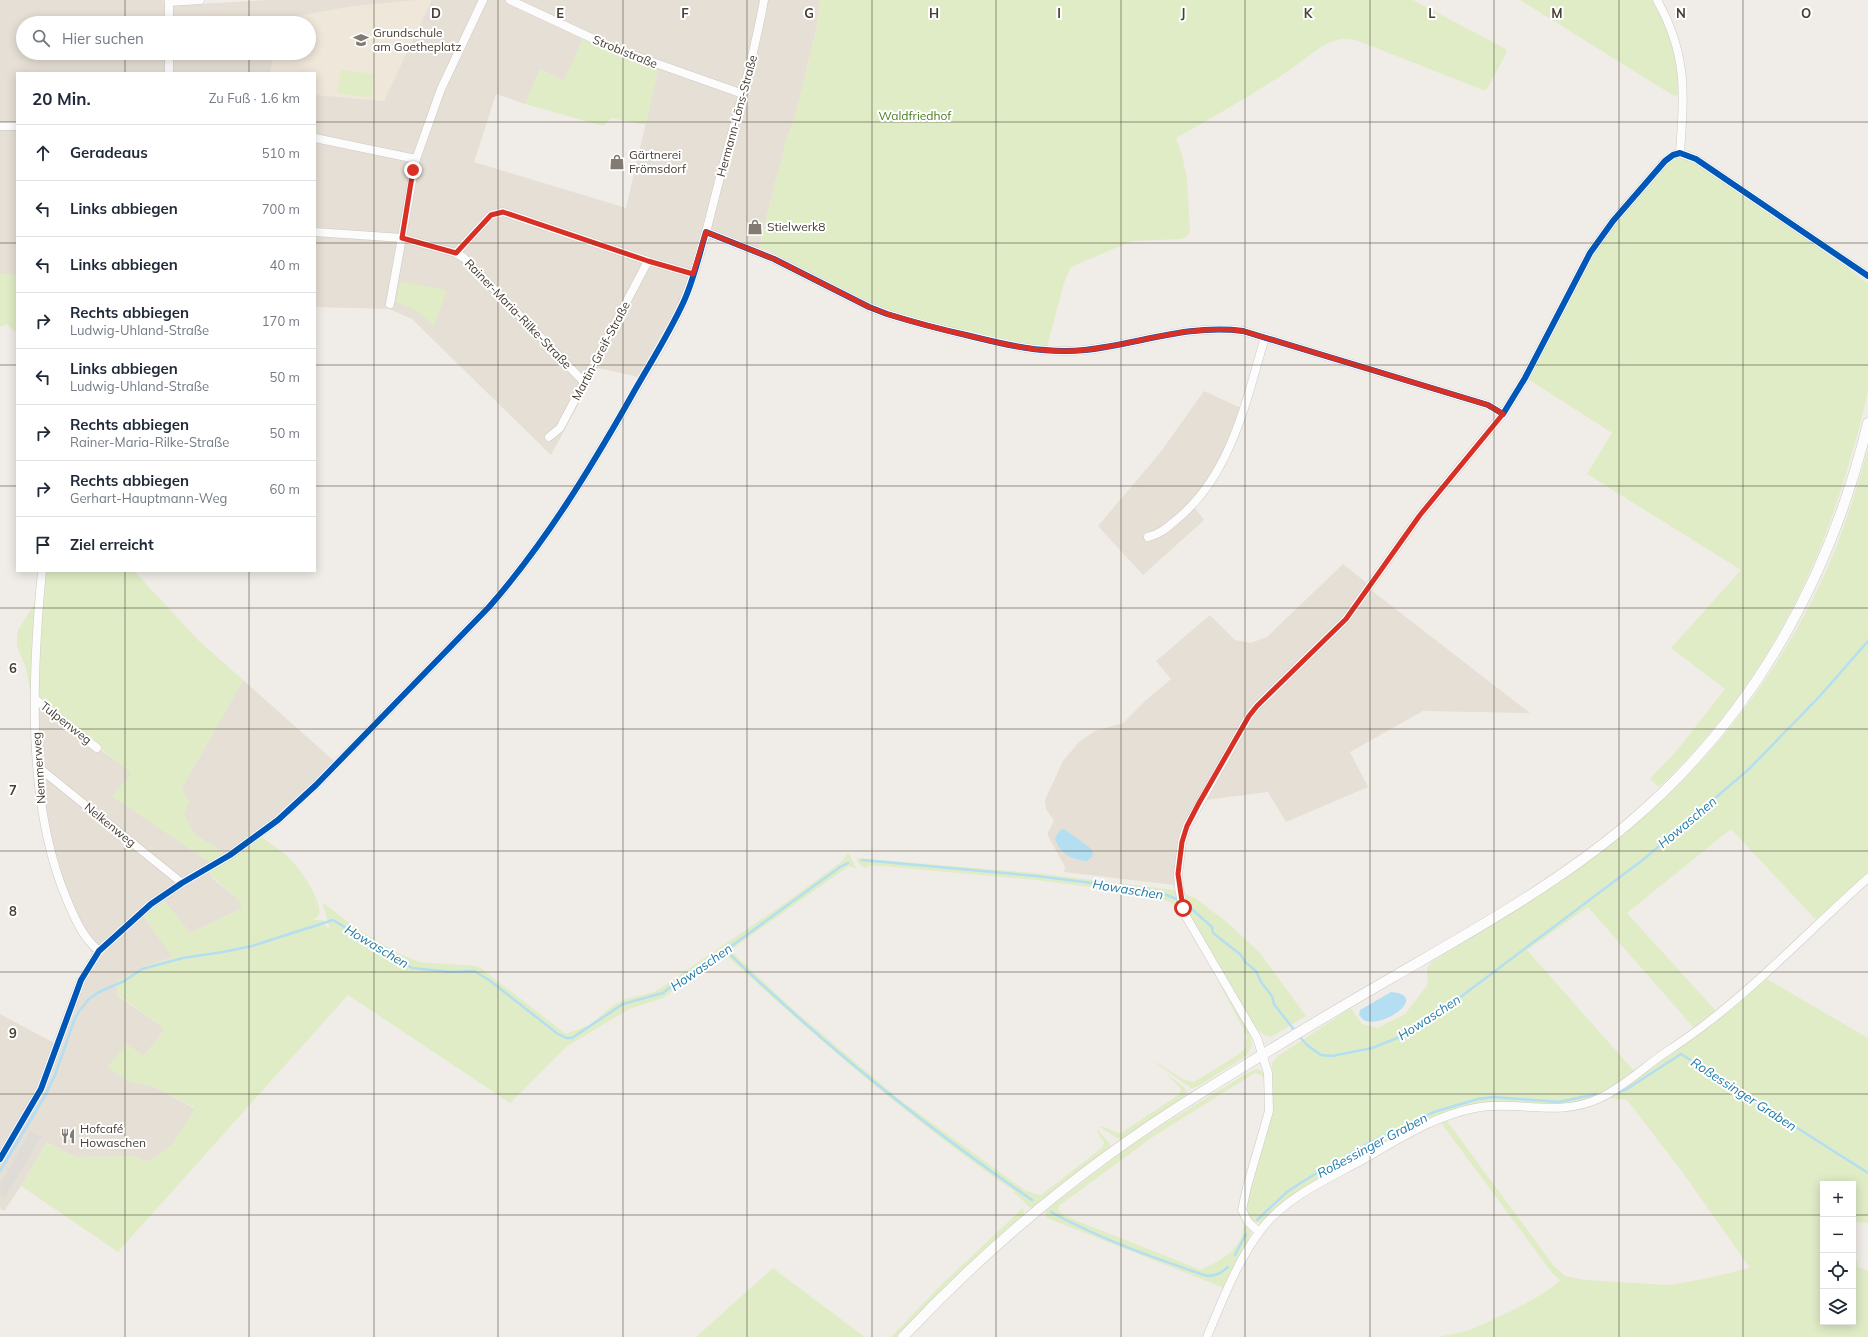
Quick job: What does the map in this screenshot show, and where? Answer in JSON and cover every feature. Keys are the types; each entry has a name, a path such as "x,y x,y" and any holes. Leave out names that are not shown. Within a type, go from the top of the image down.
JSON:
{"street":[{"path":"169,16 169,1 200,0"},
{"path":"390,304 416,159 441,89 483,0"},
{"name":"Stroblstraße","path":"510,0 613,48 743,94"},
{"name":"Hermann-Löns-Straße","path":"0,1159 41,1089 81,980 99,951 151,904 182,883 230,855 278,820 316,785 489,607 541,542 584,478 672,324 684,300 706,232 743,94 764,0"},
{"path":"1657,0 1678,45 1682,70 1684,100 1680,154"},
{"path":"169,60 169,72"},
{"path":"0,126 16,126"},
{"path":"316,138 416,159"},
{"path":"1259,1232 1248,1222 1242,1210 1269,1111 1270,1085 1263,1055 1257,1038 1192,930 1180,897 1178,874 1179,857 1187,826 1249,716 1257,706 1346,619 1420,515 1503,414 1525,378 1590,253 1613,221 1665,161 1673,155 1680,154 1696,159 1868,276"},
{"path":"456,253 491,215 503,212 648,261 693,274"},
{"name":"Rainer-Maria-Rilke-Straße","path":"316,232 402,238 456,253 464,258 585,383"},
{"path":"706,232 774,259 869,307 887,314 1025,349 1046,351 1085,350 1180,332 1210,329 1243,331 1488,405 1503,414"},
{"name":"Martin-Greif-Straße","path":"549,437 560,428 648,261"},
{"path":"1148,537 1158,534 1182,515 1192,505 1219,467 1236,432 1265,337"},
{"path":"903,1337 950,1289 993,1249 1068,1186 1150,1126 1283,1042 1482,925 1528,896 1588,856 1659,796 1680,775 1746,694 1768,663 1806,598 1830,543 1846,499 1868,423"},
{"name":"Nemmerweg","path":"42,572 36,634 35,699 38,767 43,817 54,865 70,906 84,935 99,951"},
{"name":"Tulpenweg","path":"35,699 97,748"},
{"name":"Nelkenweg","path":"38,767 182,883"},
{"path":"1207,1337 1226,1293 1259,1232 1277,1213 1301,1194 1414,1130 1446,1117 1475,1108 1558,1109 1582,1106 1602,1097 1708,1023 1793,948 1868,878"}],"shaded area":[{"path":"0,0 163,0 165,6 268,0 820,0 816,31 796,114 786,141 757,255 719,241 711,240 706,245 693,289 638,377 598,368 551,455 412,319 389,309 316,307 316,72 16,72 16,275 0,274","holes":["583,39 658,70 626,208 474,162 496,94 525,104 540,69 564,81"]},
{"name":"Grundschule am Goetheplatz","path":"431,0 384,101 316,95 316,72 270,72 273,60 316,60 316,16 296,16 353,6"},
{"path":"1204,391 1245,410 1194,507 1204,520 1143,575 1098,526 1160,453"},
{"path":"1343,564 1367,583 1371,590 1530,713 1423,711 1350,752 1368,787 1286,822 1268,792 1205,800 1191,827 1186,842 1182,871 1183,886 1064,872 1065,867 1048,836 1048,832 1054,821 1046,809 1045,800 1063,761 1079,742 1095,731 1123,723 1145,701 1171,679 1156,661 1210,615 1235,640 1251,643 1267,637"},
{"path":"243,680 334,761 317,781 262,830 226,854 195,835 184,815 182,788"},
{"path":"32,699 132,773 112,796 211,863 212,878 236,897 243,908 190,933 164,901 144,917 173,957 146,966 116,982 118,996 165,1029 144,1056 130,1082 155,1087 195,1109 173,1144 149,1162 132,1156 75,1157 47,1142 21,1186 4,1211 0,1208 0,1014 56,1044 92,953 66,908 44,843 36,788"},
{"path":"30,1131 41,1137 9,1191 3,1198 0,1192 1,1183"}],"green space":[{"name":"Waldfriedhof","path":"820,0 1413,0 1506,49 1507,52 1487,89 1483,90 1358,41 1346,39 1337,40 1322,46 1263,87 1176,138 1182,154 1187,179 1190,230 1188,235 1182,239 1132,241 1071,267 1064,283 1047,347 1005,340 898,315 850,295 769,251 759,248 786,141 796,114 816,31"},
{"path":"1520,0 1653,0 1662,16 1679,64 1680,94 1674,96"},
{"path":"583,39 658,70 646,125 611,118 603,126 525,104 540,69 564,81"},
{"path":"341,70 374,74 371,98 337,93"},
{"path":"1680,157 1695,163 1841,263 1868,284 1868,389 1860,426 1835,508 1818,553 1776,638 1751,678 1723,716 1692,753 1659,787 1650,779 1678,749 1725,689 1671,648 1741,570 1587,474 1612,433 1528,379 1592,256 1616,223 1667,163 1673,158"},
{"path":"0,274 16,275 16,332 6,324 0,327"},
{"path":"400,281 447,290 434,326 417,311 396,302"},
{"path":"1868,449 1868,876 1817,921 1731,829 1627,913 1716,1011 1694,1028 1588,907 1527,950 1634,1071 1611,1089 1595,1098 1568,1105 1477,1105 1316,1181 1265,1222 1257,1223 1251,1219 1247,1215 1248,1192 1273,1099 1272,1063 1278,1056 1351,1008 1362,1024 1377,1028 1405,1014 1428,984 1427,968 1432,962 1524,904 1613,842 1668,795 1694,769 1743,711 1766,679 1806,613 1823,579 1837,545 1854,497"},
{"path":"46,572 135,572 199,641 243,680 182,788 189,801 184,815 195,835 226,854 211,863 112,796 131,773 38,698 38,653"},
{"path":"38,589 34,753 31,752 30,692 26,668 17,646 17,636 18,630 34,605"},
{"path":"261,837 288,857 305,878 318,903 319,915 313,920 323,920 326,927 330,929 322,902 359,930 399,954 420,962 476,966 482,969 566,1034 589,1025 614,1005 625,999 654,992 665,985 785,903 841,862 848,853 857,869 849,866 732,949 736,956 795,1011 899,1099 1026,1191 1041,1195 1098,1151 1103,1146 1104,1142 1097,1132 1097,1129 1110,1144 1110,1149 1032,1209 1014,1194 1014,1191 938,1136 865,1078 794,1017 725,954 663,998 629,1009 566,1047 510,1103 348,995 118,1252 21,1186 47,1142 75,1157 132,1156 149,1162 173,1144 195,1108 155,1087 130,1082 107,1067 127,1044 144,1056 165,1029 118,995 116,982 146,966 173,957 144,917 164,901 190,933 243,908 236,897 208,873"},
{"path":"857,858 1035,873 1174,890 1177,893 1180,913 1172,903 1153,895 1035,880 870,865 865,868 859,864"},
{"path":"1185,894 1195,898 1227,922 1260,953 1306,1016 1271,1037 1264,1035 1257,1029 1240,1005 1188,914"},
{"path":"1216,977 1249,1032 1252,1045 1246,1056 1197,1087 1191,1088 1149,1058 1183,1079 1194,1082 1239,1054 1245,1048 1247,1036"},
{"path":"1765,978 1868,1038 1868,1223 1856,1222 1856,1181 1820,1181 1820,1325 1856,1325 1856,1256 1858,1267 1868,1271 1868,1337 1439,1337 1465,1331 1503,1315 1544,1293 1560,1280 1553,1274 1441,1123 1447,1121 1554,1266 1565,1276 1585,1280 1668,1285 1704,1279 1750,1268 1683,1173 1627,1100 1609,1098 1688,1041"},
{"path":"1257,1069 1262,1071 1267,1083 1261,1075 1255,1073 1154,1136 1060,1205 1058,1209 1061,1213 1075,1220 1201,1270 1221,1259 1234,1249 1242,1236 1243,1228 1246,1226 1251,1232 1249,1239 1226,1281 1224,1288 1047,1218 1045,1212 1050,1207 1126,1149 1164,1124"},
{"path":"1168,1075 1184,1087 1187,1093 1185,1096 1123,1139 1119,1139 1100,1127 1102,1126 1121,1133 1180,1094 1181,1089"},
{"path":"1023,1208 1024,1215 953,1278 896,1337 891,1337 942,1284"},
{"path":"773,1268 865,1337 696,1337"}],"water":[{"path":"1064,829 1090,848 1093,853 1092,857 1087,861 1081,860 1071,857 1063,852 1055,838 1060,830"},
{"path":"1391,992 1402,994 1406,999 1405,1004 1400,1010 1393,1015 1374,1022 1365,1021 1359,1015 1360,1010"}],"waterway":[{"name":"Howaschen","path":"1298,1035 1307,1045 1321,1055 1332,1056 1372,1048 1400,1037 1434,1017 1644,859 1749,769 1819,697 1868,641"},
{"name":"Howaschen","path":"862,860 1036,876 1157,891 1179,900"},
{"name":"Howaschen","path":"0,1171 45,1096 55,1075 79,1011 89,999 99,992 124,981 142,969 183,958 252,946 333,920 412,968 451,972 474,971 489,980 558,1034 566,1038 572,1038 623,1004 663,993 688,973 726,950 840,867 848,863"},
{"name":"Howaschen","path":"1185,903 1212,927 1213,933 1241,955 1245,962 1256,971 1261,982 1272,996 1274,1004 1295,1031"},
{"path":"726,950 799,1018 884,1090 942,1135 1032,1200"},
{"name":"Roßessinger Graben","path":"1619,1092 1627,1089 1681,1054 1868,1173"},
{"name":"Roßessinger Graben","path":"1257,1220 1287,1192 1302,1182 1367,1144 1434,1112 1478,1099 1493,1097 1559,1102 1596,1094"},
{"path":"1051,1212 1108,1239 1147,1255 1207,1276 1219,1274 1228,1267"},
{"path":"1235,1255 1246,1234"}],"cycle path":[{"path":"0,1159 41,1089 81,980 99,951 151,904 182,883 230,855 278,820 316,785 489,607 529,558 582,479 659,349 684,301 691,284 706,232 774,259 869,307 887,314 936,328 996,342 1039,350 1069,351 1105,347 1182,332 1202,330 1243,331 1488,405 1503,414 1525,378 1590,253 1613,221 1665,161 1673,155 1680,153 1696,159 1868,276"}],"place":[{"name":"Grundschule am Goetheplatz","path":"361,40"},
{"name":"Gärtnerei Frömsdorf","path":"617,162"},
{"name":"Stielwerk8","path":"755,227"},
{"name":"Hofcafé Howaschen","path":"68,1136"}],"route":[{"path":"413,170 402,238 456,253 491,215 497,212 503,212 648,261 693,274 706,232 774,259 848,297 897,318 1002,344 1025,349 1073,351 1180,332 1210,329 1243,331 1488,405 1503,414 1420,515 1346,619 1257,706 1249,716 1187,826 1179,857 1178,874 1183,908"}]}
